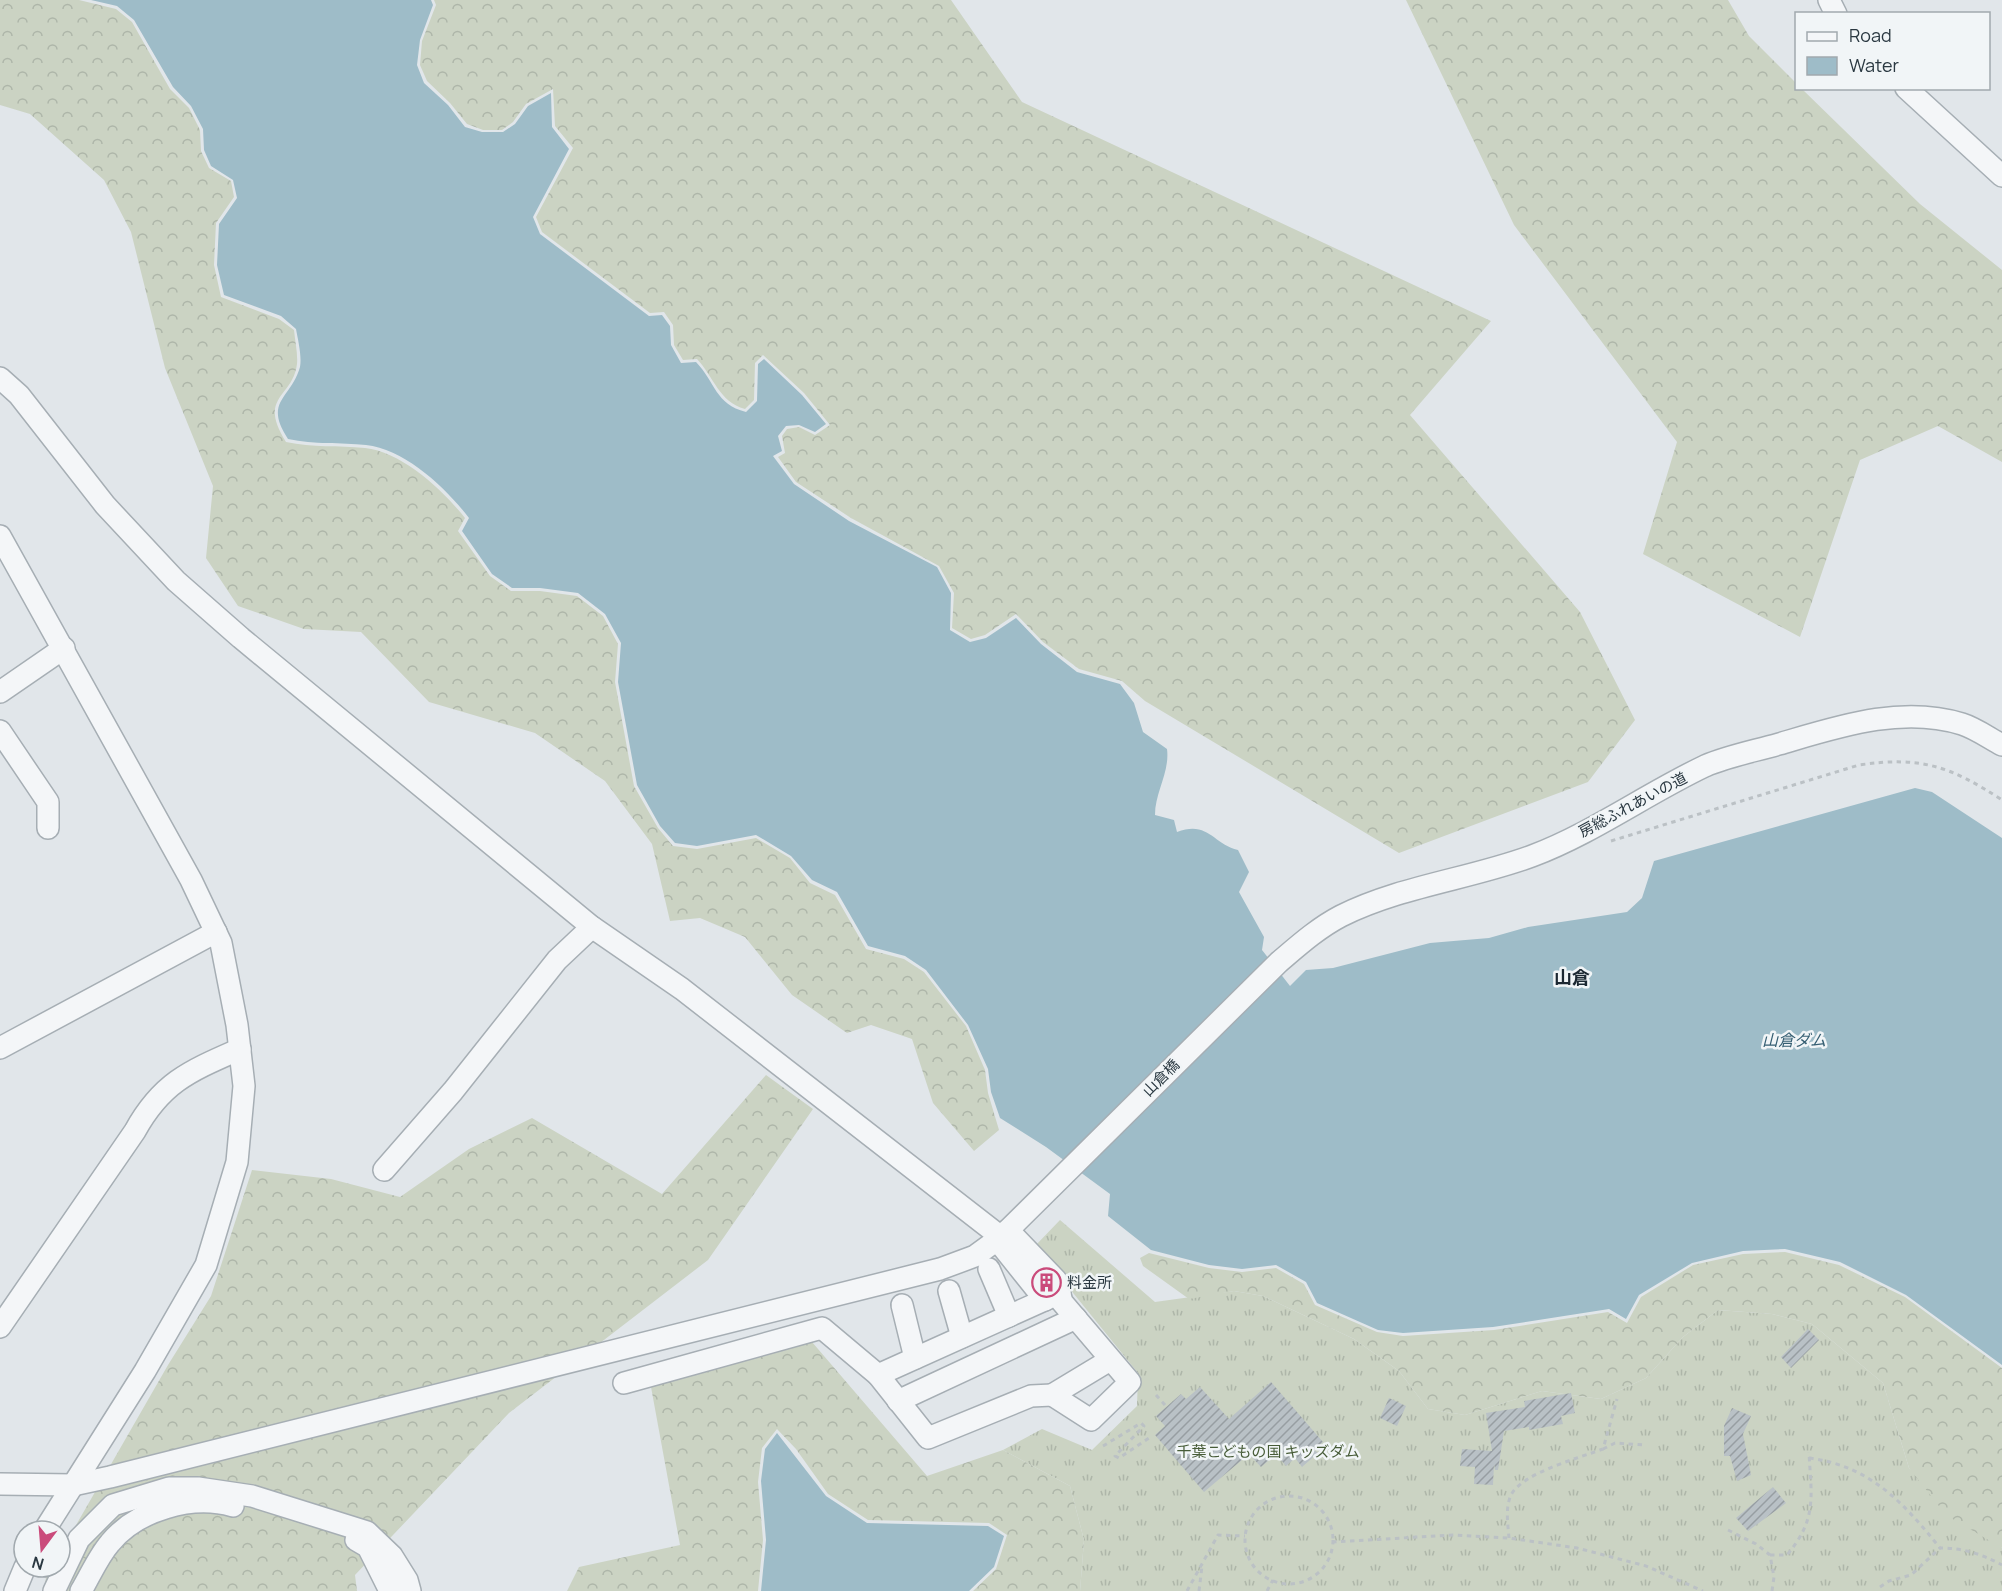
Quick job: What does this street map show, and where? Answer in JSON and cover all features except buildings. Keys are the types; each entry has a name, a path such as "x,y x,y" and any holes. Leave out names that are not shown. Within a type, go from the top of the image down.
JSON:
{"street":[{"path":"1908,90 2002,176"},
{"path":"0,378 19,395 105,505 176,581 241,638 592,927 682,989 1002,1235 1056,1280 1055,1298 1076,1318 1130,1382 1091,1420 1052,1395"},
{"path":"0,536 191,880 221,943 240,1049 244,1086 237,1162 206,1265 145,1371 52,1519"},
{"path":"0,692 64,648"},
{"name":"房総ふれあいの道","path":"1279,962 1316,931 1368,904 1531,856 1610,820 1649,795 1707,765 1837,727 1881,718 1920,718 1962,724 2002,745"},
{"path":"0,731 48,802 48,828"},
{"path":"384,1170 453,1091 557,960 592,927"},
{"path":"0,1048 216,932"},
{"name":"山倉橋","path":"0,1484 73,1485 940,1269 975,1256 1002,1235 1279,962"},
{"path":"0,1327 135,1131 150,1104 172,1084 240,1049"},
{"path":"989,1269 1009,1316"},
{"path":"949,1291 962,1337"},
{"path":"878,1375 1009,1316 1055,1298"},
{"path":"902,1305 915,1358"},
{"path":"898,1401 1076,1318"},
{"path":"624,1383 822,1328 878,1375 928,1438 1031,1396 1052,1395 1110,1360"},
{"path":"54,1591 79,1539 113,1506 169,1488 198,1488 252,1496 367,1532 392,1556 407,1580 410,1591"},
{"path":"81,1591 109,1544 130,1523 154,1512 185,1504 226,1504 354,1540 368,1547 390,1591"}],"path":[{"path":"1605,843 1859,765 1882,761 1935,764 1965,777 2002,800"},
{"path":"1156,1395 1165,1405"},
{"path":"1603,1449 1617,1399"},
{"path":"1103,1446 1141,1423 1144,1426 1115,1456 1119,1458 1152,1436"},
{"path":"1509,1538 1508,1513 1511,1496 1522,1480 1615,1443 1644,1445"},
{"path":"1728,1530 1756,1544 1770,1555 1787,1555 1800,1539 1813,1506 1809,1452"},
{"path":"1809,1458 1857,1470 1886,1490 1940,1548 1965,1550 1986,1556 2002,1565"},
{"path":"1294,1495 1319,1506 1333,1531 1330,1559 1311,1580 1284,1585 1258,1574 1244,1549 1245,1536 1247,1521 1266,1501 1294,1495"},
{"path":"1332,1542 1454,1534 1509,1538 1578,1548 1646,1566 1703,1591"},
{"path":"1187,1591 1218,1535 1245,1536"},
{"path":"1880,1587 1889,1581 1911,1575 1940,1548"},
{"path":"1770,1555 1774,1577 1772,1591"},
{"path":"1199,1591 1202,1564"},
{"path":"1267,1591 1273,1580"}],"green space":[{"path":"0,0 79,0 116,9 132,22 170,89 189,108 200,130 201,151 209,168 231,181 234,197 216,223 214,265 221,297 279,319 294,330 297,364 290,384 279,398 275,415 286,442 365,448 393,457 421,474 465,518 458,531 490,576 511,591 540,591 577,596 603,616 618,644 615,682 634,786 658,828 673,846 697,849 756,838 790,858 810,883 835,895 866,949 904,959 924,972 966,1026 985,1070 988,1093 999,1130 974,1151 933,1103 912,1039 871,1025 847,1033 792,995 745,937 700,918 670,921 652,844 605,781 535,733 429,702 361,632 304,629 238,606 206,558 213,486 165,368 131,232 104,180 30,114 0,105"},
{"path":"434,0 951,0 1022,102 1491,321 1410,415 1580,612 1635,720 1588,782 1399,853 1145,701 1122,681 1079,669 1043,642 1016,614 985,635 971,639 952,628 954,593 939,566 851,518 796,482 778,457 785,453 782,436 787,429 799,427 815,435 830,425 804,393 763,355 755,363 754,400 745,409 736,406 723,395 697,359 683,360 674,345 673,325 664,312 650,313 542,232 536,217 573,148 555,126 553,89 526,104 513,122 502,130 483,130 467,124 450,103 427,81 420,65 422,41 436,5"},
{"path":"1406,0 1728,0 1749,36 1795,82 1795,90 1803,90 1920,204 2002,270 2002,462 1938,426 1860,460 1800,637 1643,554 1677,442 1514,225"},
{"path":"766,1075 813,1109 708,1260 509,1413 355,1575 357,1591 44,1591 46,1579 72,1579 72,1532 168,1365 211,1296 252,1170 331,1179 400,1197 469,1149 532,1118 662,1194"},
{"name":"千葉こどもの国 キッズダム","path":"1060,1220 1155,1302 1234,1291 1263,1296 1354,1339 1399,1371 1428,1409 1465,1415 1542,1391 1601,1399 1646,1378 1683,1337 1718,1310 1772,1314 1812,1324 1883,1383 1909,1468 2002,1548 2002,1591 1080,1591 1084,1540 1070,1486 1003,1450 1042,1429 1092,1450 1137,1406 1138,1373 1035,1246"},
{"path":"1785,1252 1839,1265 1905,1297 2002,1368 2002,1548 1946,1515 1909,1468 1883,1383 1812,1324 1772,1314 1718,1310 1683,1337 1646,1378 1601,1399 1542,1391 1465,1415 1428,1409 1399,1371 1354,1339 1263,1296 1234,1291 1189,1299 1143,1266 1140,1258 1149,1253 1209,1268 1242,1272 1276,1268 1304,1284 1315,1305 1377,1332 1403,1336 1494,1330 1608,1312 1627,1323 1641,1297 1693,1265 1743,1254"},
{"path":"812,1342 927,1476 1003,1450 1070,1486 1084,1540 1080,1591 973,1591 996,1569 1007,1535 989,1523 868,1520 828,1494 796,1449 777,1429 762,1448 758,1482 763,1540 758,1591 567,1591 579,1567 680,1545 651,1387"}],"water":[{"name":"山倉ダム","path":"91,0 431,0 433,5 420,40 417,65 424,83 448,105 465,127 482,132 503,132 515,124 528,106 551,93 552,127 569,149 533,217 540,234 649,316 662,315 670,326 671,345 681,363 696,362 728,404 746,412 757,401 758,364 764,359 802,395 826,424 815,432 799,425 786,426 778,436 782,451 773,456 794,484 849,521 937,567 951,593 950,630 970,642 986,638 1016,618 1041,644 1077,672 1120,684 1134,703 1143,732 1167,749 1166,766 1155,815 1174,820 1177,832 1187,829 1203,831 1238,850 1249,872 1239,892 1264,937 1262,950 1290,986 1306,970 1333,968 1430,943 1489,938 1528,927 1627,912 1642,898 1654,861 1915,788 1932,792 2002,838 2002,1365 1906,1295 1840,1262 1785,1249 1743,1251 1692,1263 1639,1295 1626,1319 1609,1309 1493,1327 1403,1333 1378,1330 1317,1303 1306,1282 1276,1265 1242,1269 1209,1265 1151,1250 1108,1216 1110,1194 1046,1147 1000,1118 991,1092 988,1069 968,1025 926,970 905,956 868,946 837,892 812,880 791,856 756,835 697,846 675,843 660,826 637,785 618,682 621,643 605,614 578,593 540,588 512,588 492,574 462,531 469,518 449,494 410,462 381,448 366,445 288,439 281,426 278,408 300,367 296,329 281,316 224,295 217,265 219,224 237,198 233,180 211,166 204,150 203,129 191,106 173,87 134,20 117,6"},
{"path":"777,1433 826,1496 867,1523 988,1526 1004,1536 994,1567 969,1591 761,1591 766,1540 761,1481 765,1449"}],"place":[{"name":"料金所","path":"1046,1283"}],"district":[{"name":"山倉","path":"1572,978"}]}
